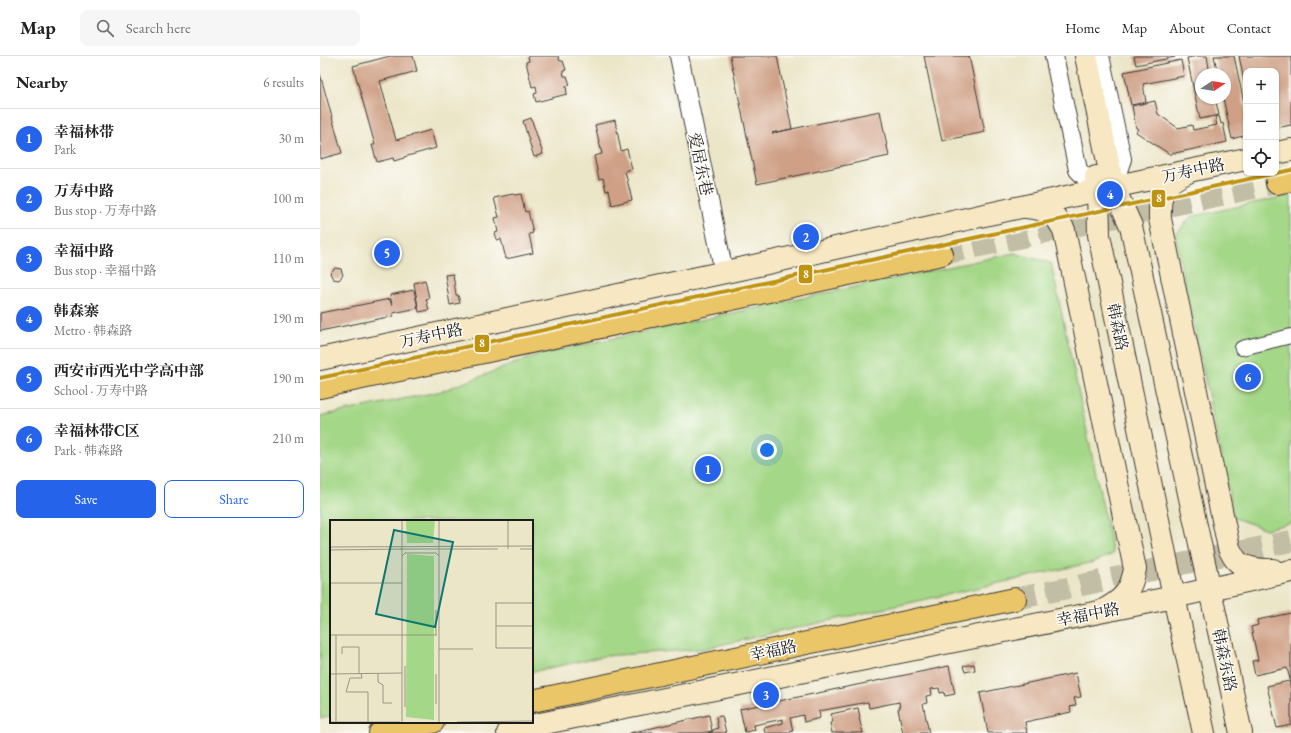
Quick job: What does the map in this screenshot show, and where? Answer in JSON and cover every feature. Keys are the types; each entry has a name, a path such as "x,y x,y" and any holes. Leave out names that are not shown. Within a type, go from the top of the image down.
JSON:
{"main road":[{"name":"韩森路","path":"1070,56 1094,166 1105,188 1131,226 1210,588"},
{"name":"韩森路","path":"1086,56 1105,188 1099,235 1174,597"},
{"path":"1279,152 1291,150"},
{"name":"万寿中路","path":"320,359 1105,188 1243,160"},
{"path":"1190,171 1176,177 1165,186 1159,201 1160,219 1229,548 1237,561 1246,566 1263,570 1290,571"},
{"path":"1022,207 1042,209 1052,214 1059,220 1064,230 1135,569 1132,584 1124,595 1115,604 1102,611"},
{"path":"320,387 942,254"},
{"name":"幸福中路","path":"508,733 538,724 1174,597 1290,571"},
{"name":"韩森东路","path":"1210,588 1241,733"},
{"path":"1174,597 1204,733"},
{"name":"幸福路","path":"533,701 1014,600"},
{"path":"380,733 428,723"}],"street":[{"name":"爱居东巷","path":"679,56 724,272"},
{"path":"1054,56 1078,170 1105,188 1122,159 1100,56"},
{"path":"1242,348 1291,336"}],"green space":[{"path":"1291,195 1291,523 1266,529 1234,518 1175,236 1190,217"},
{"path":"1014,253 1051,263 1113,554 1094,562 702,649 604,656 533,672 533,520 330,520 330,716 320,718 320,416 442,391 540,354"}],"building":[{"path":"390,56 413,56 417,71 380,81 396,140 431,130 436,148 394,161 393,158 377,162 372,145 375,145 353,66"},
{"path":"528,56 558,56 560,61 563,61 566,70 563,71 564,76 567,76 570,85 566,86 567,94 536,102 534,94 537,93 536,86 532,87 526,62 529,61"},
{"path":"730,56 777,56 792,129 880,111 889,156 757,184"},
{"path":"924,56 969,56 985,132 942,141"},
{"path":"1134,56 1175,56 1175,57 1136,65"},
{"path":"1207,56 1209,68 1195,68 1195,96 1187,58"},
{"path":"1214,56 1234,56 1243,98 1243,136 1232,139 1224,104 1231,104 1231,68 1217,68"},
{"path":"1239,56 1291,56 1291,125 1279,127 1279,68 1243,68 1243,76"},
{"path":"1181,60 1184,76 1143,84 1146,102 1131,105 1124,72"},
{"path":"320,74 342,153 320,159"},
{"path":"1155,101 1158,114 1178,128 1192,125 1193,130 1217,125 1215,117 1219,116 1221,124 1223,123 1227,142 1175,153 1173,152 1171,155 1136,132 1138,129 1136,128 1132,106"},
{"path":"1197,104 1216,104 1219,115 1200,119"},
{"path":"531,118 543,154 534,157 523,121"},
{"path":"615,120 621,151 627,149 632,169 625,171 632,200 612,205 609,190 606,191 603,178 599,179 594,156 602,154 595,125"},
{"path":"521,194 525,212 528,211 533,233 529,234 533,253 506,259 501,239 497,240 495,233 498,232 495,218 499,217 494,198"},
{"path":"335,268 341,269 343,275 339,280 333,279 330,273"},
{"path":"453,274 456,295 458,295 460,303 450,305 445,275"},
{"path":"425,280 429,298 426,299 429,310 419,312 414,283"},
{"path":"414,290 418,308 393,313 393,316 320,331 320,313 390,299 392,306 390,295"},
{"path":"1291,613 1291,683 1287,668 1255,675 1252,661 1258,660 1251,627 1258,625 1257,620"},
{"path":"974,664 975,670 965,672 963,666"},
{"path":"949,666 955,694 945,696 944,692 940,693 939,688 931,689 932,695 926,696 927,703 923,704 929,733 903,733 898,709 900,708 899,702 869,708 868,702 819,711 820,718 804,722 803,715 790,718 793,731 790,733 765,733 764,728 783,723 783,719 754,725 755,730 745,732 740,709"},
{"path":"1076,673 1081,697 1074,698 1076,705 1070,707 1071,712 1025,722 1027,733 988,733 980,693"},
{"path":"1289,681 1291,691 1291,725 1277,728 1267,686"},
{"path":"858,708 863,733 832,733 830,723 833,722 831,714"},
{"path":"709,715 712,731 702,733 630,733"},
{"path":"722,716 726,733 708,733 718,728 716,717"}],"tunnel":[{"path":"942,254 1277,183"},
{"path":"1015,599 1291,541"}],"transit line":[{"name":"8","path":"320,378 1291,170"}],"place":[{"name":"韩森寨","path":"1110,194"},
{"name":"万寿中路","path":"806,237"},
{"name":"西安市西光中学高中部","path":"387,253"},
{"name":"幸福林带C区","path":"1248,377"},
{"name":"幸福林带","path":"708,469"},
{"name":"幸福中路","path":"766,695"}]}
